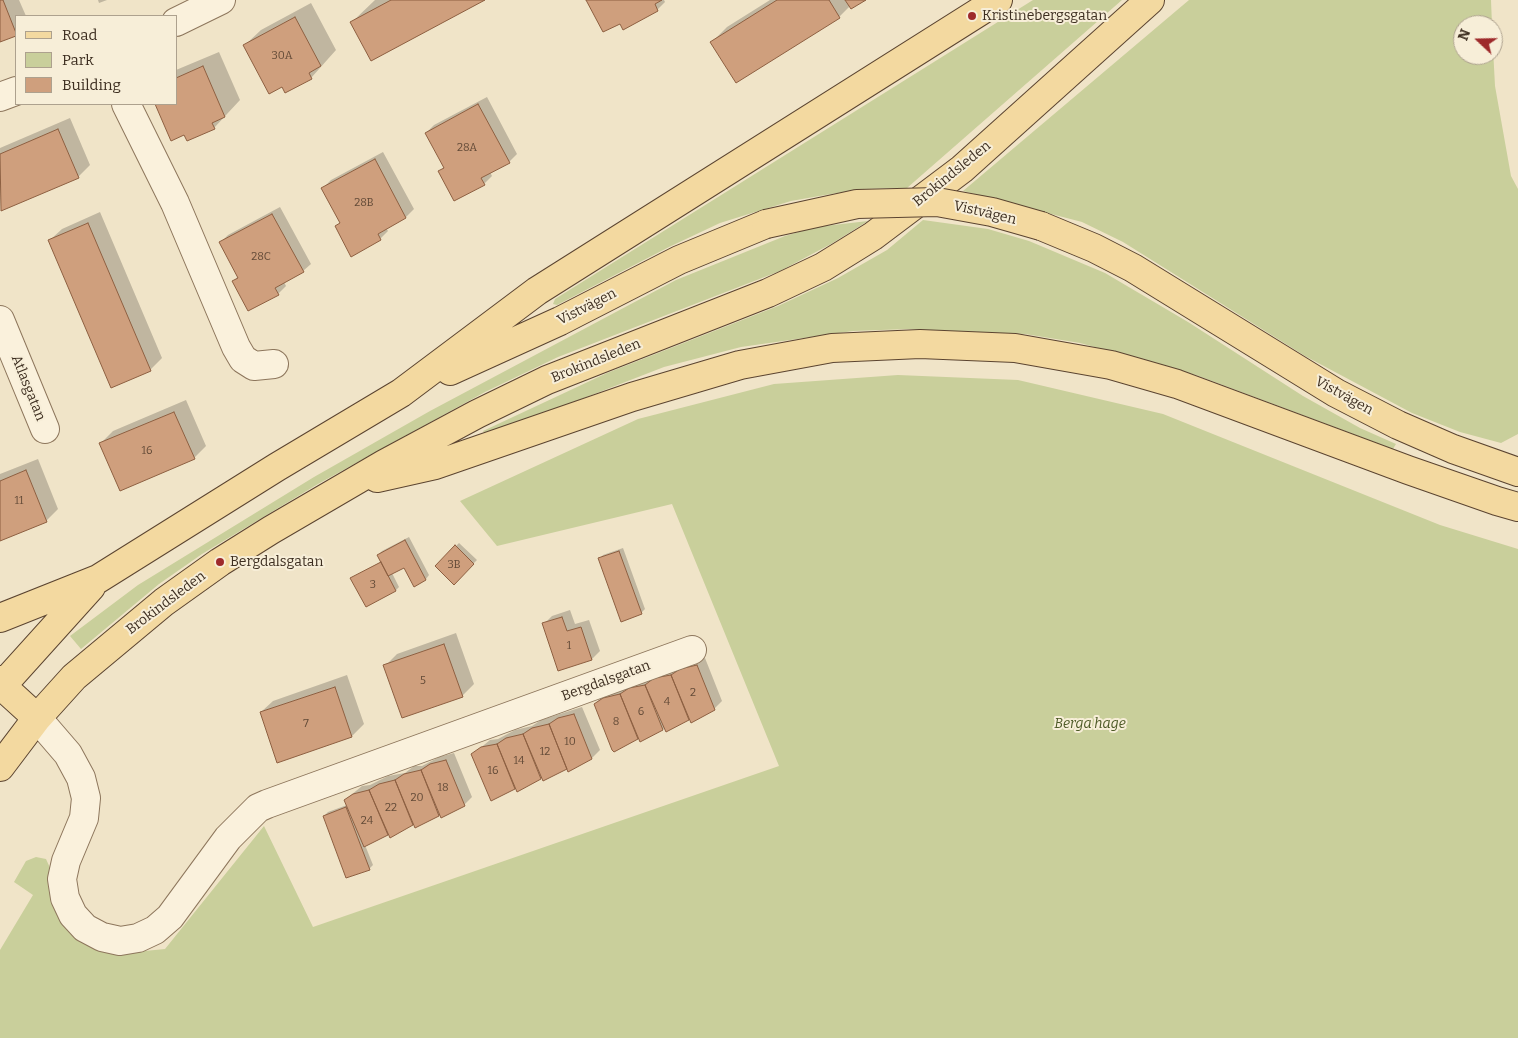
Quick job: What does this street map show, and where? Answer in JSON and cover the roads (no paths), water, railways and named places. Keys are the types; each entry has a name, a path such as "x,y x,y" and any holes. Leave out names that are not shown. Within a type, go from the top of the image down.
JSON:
{"main road":[{"path":"0,618 98,579 277,467 401,393 537,291 998,0"},
{"name":"Brokindsleden","path":"0,767 37,718 74,677 164,602 271,530 349,484 477,414 547,380 768,293 824,266 873,236 962,169 1150,0"},
{"name":"Vistvägen","path":"401,393 560,321 679,260 766,224 857,204 937,202 992,212 1041,226 1133,268 1336,393 1398,426 1453,449 1518,472"},
{"path":"349,484 435,465 632,397 740,365 832,348 920,344 1015,348 1110,365 1177,384 1408,470 1518,507"},
{"path":"37,718 0,685 98,579"}],"street":[{"path":"178,21 221,0"},
{"path":"0,98 15,91"},
{"path":"126,105 175,203 236,347 243,359 254,366 274,364"},
{"name":"Atlasgatan","path":"0,320 45,429"},
{"name":"Bergdalsgatan","path":"37,718 68,754 81,778 86,798 84,818 66,861 62,879 65,898 73,915 85,928 102,937 120,941 138,938 155,930 170,917 228,838 258,808 692,650"}],"place":[{"name":"Kristinebergsgatan","path":"972,16"},
{"name":"Bergdalsgatan","path":"220,562"}],"park label":[{"name":"Berga hage","path":"1090,724"}]}
